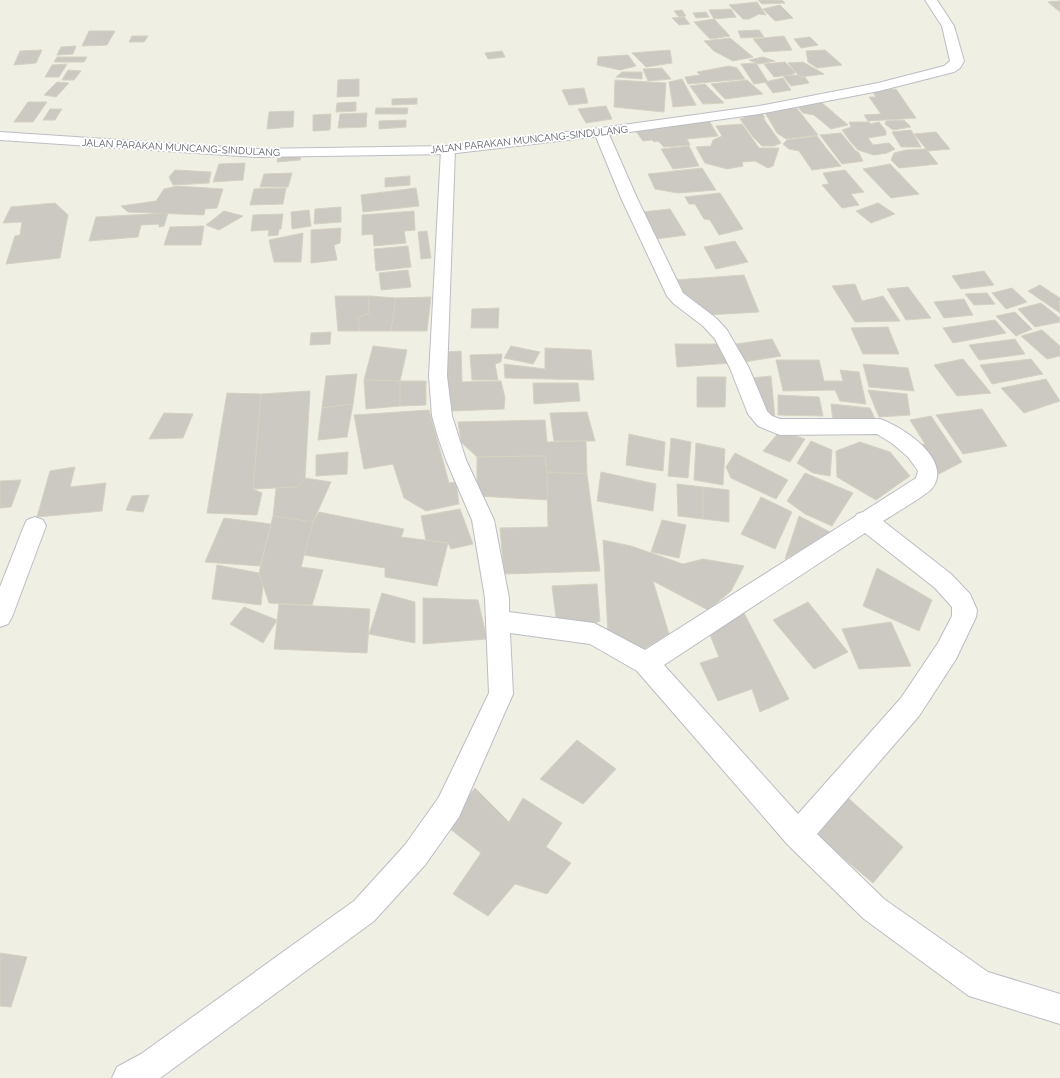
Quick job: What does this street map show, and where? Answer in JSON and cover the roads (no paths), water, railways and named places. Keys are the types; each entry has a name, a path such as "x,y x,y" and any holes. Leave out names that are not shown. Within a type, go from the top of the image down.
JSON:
{"street":[{"name":"JALAN PARAKAN MUNCANG-SINDULANG","path":"0,136 257,153 448,150 601,132 759,110 879,87 949,70 957,61 948,26 931,0"},
{"path":"601,132 629,198 676,296 683,304 714,326 722,334 745,379 758,414 761,418 773,426 880,427 905,442 924,463 928,470 928,477 925,483 865,520 646,663"},
{"path":"128,1078 152,1065 364,911 415,854 449,807 501,694 497,598 483,520 456,460 442,416 439,389 438,376 448,150"},
{"path":"798,835 910,707 947,651 964,617 965,610 962,602 943,581 865,520"},
{"path":"0,617 35,526"},
{"path":"498,621 594,634 646,663 798,835 874,909 980,985 1060,1009"}]}
